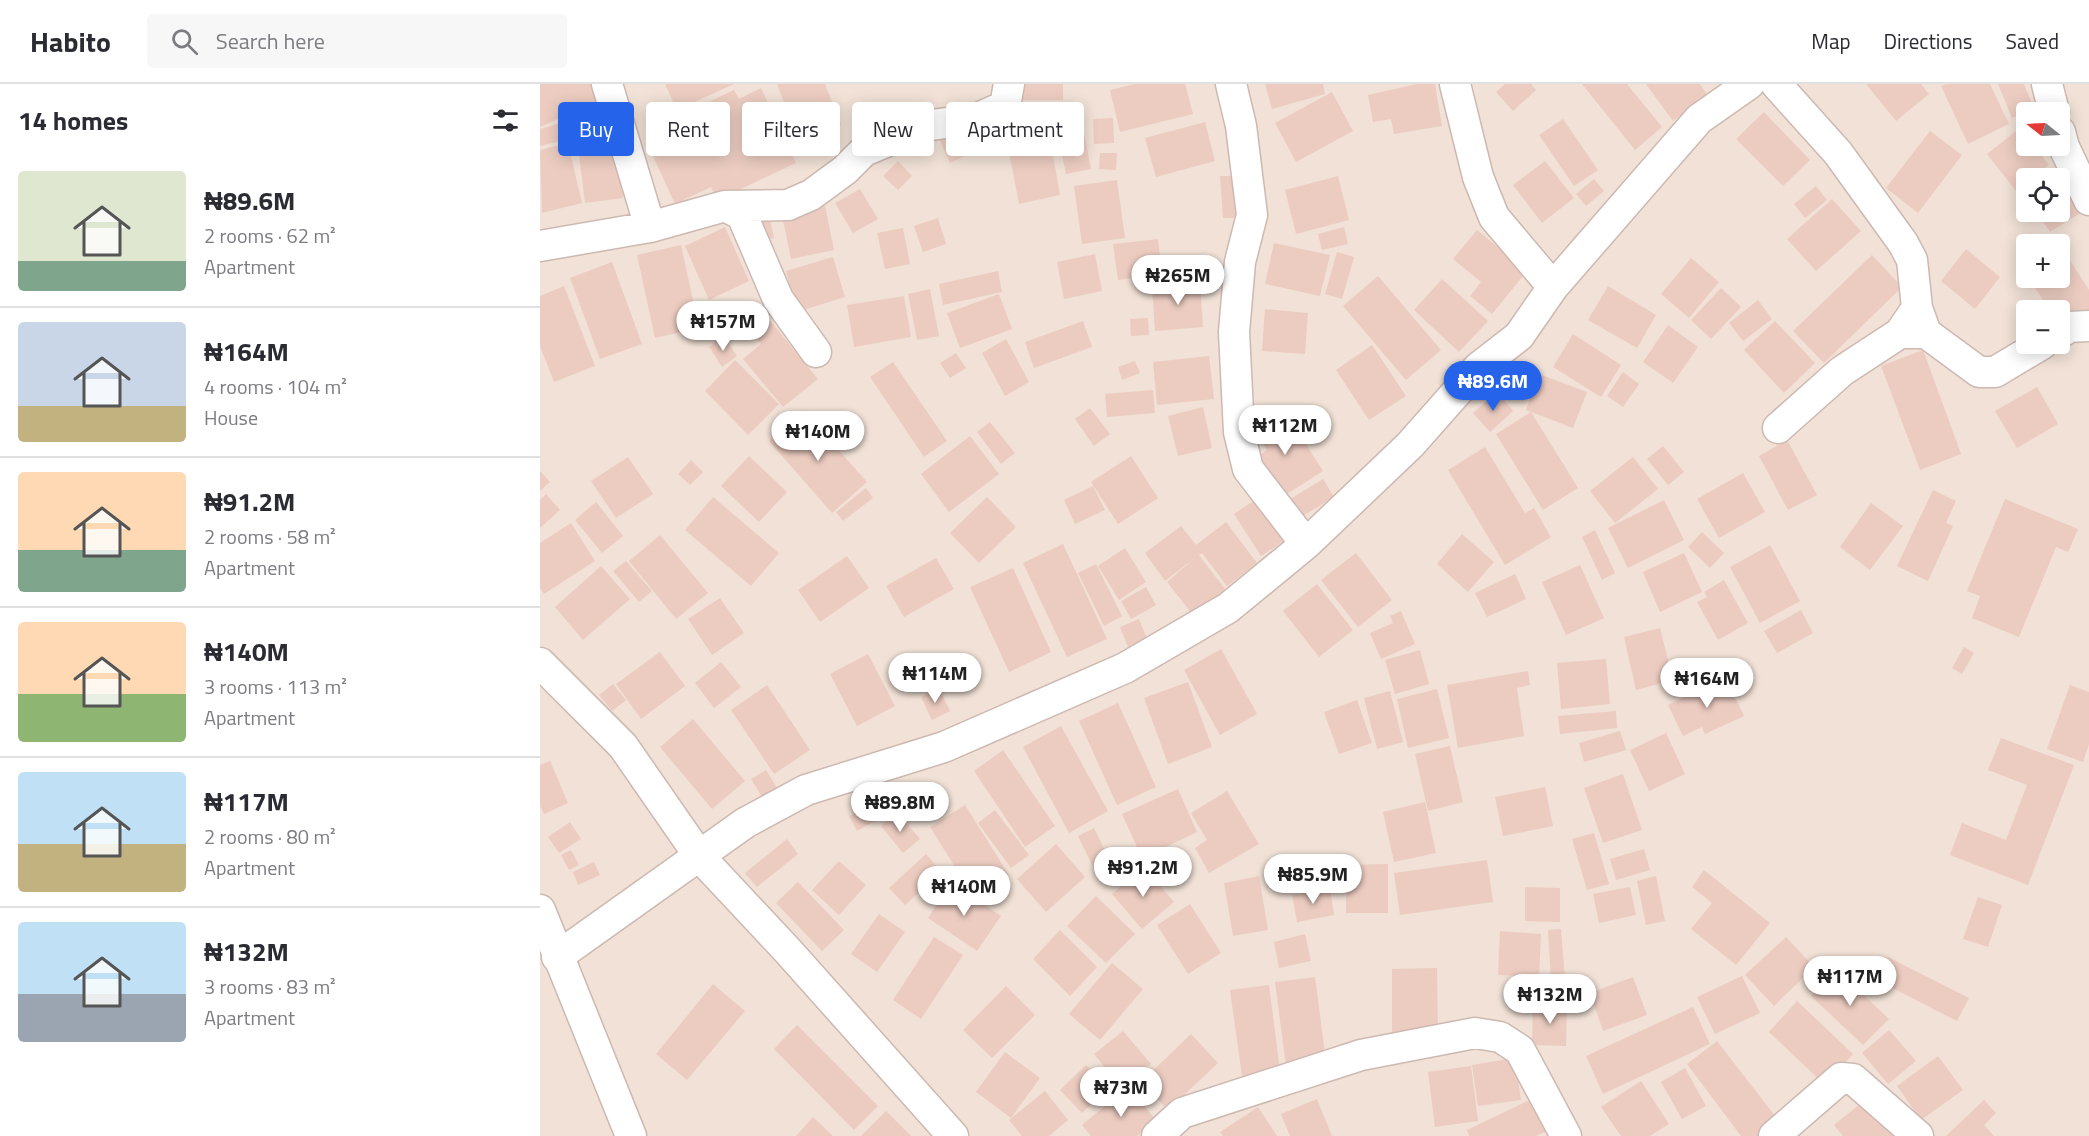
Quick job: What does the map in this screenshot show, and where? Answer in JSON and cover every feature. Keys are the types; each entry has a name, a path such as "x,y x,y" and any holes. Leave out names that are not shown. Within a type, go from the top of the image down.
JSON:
{"street":[{"path":"607,84 650,227"},
{"path":"540,246 650,227 725,206 788,205 811,195 864,151 924,126 976,119 1005,106 1009,84"},
{"path":"1230,84 1241,126 1252,215 1240,262 1234,332 1239,432 1248,469 1306,544"},
{"path":"1455,84 1478,177 1494,217 1553,287"},
{"path":"557,957 700,857 745,822 806,790 944,747 1125,668 1228,608 1306,544 1410,445 1479,367 1519,336 1553,287 1699,119 1749,84"},
{"path":"1776,84 1839,153 1903,243 1912,260 1914,325"},
{"path":"2047,84 2052,102"},
{"path":"2068,156 2089,200"},
{"path":"725,206 742,215 778,299 816,352"},
{"path":"1914,325 1979,372 1987,374 1995,372 2025,354"},
{"path":"1778,428 1842,371 1914,325"},
{"path":"2070,327 2089,326"},
{"path":"540,663 623,746 700,857 782,944 953,1136"},
{"path":"540,910 631,1136"},
{"path":"1157,1136 1182,1113 1361,1055 1475,1033 1500,1037 1520,1050 1566,1136"},
{"path":"1774,1136 1841,1078 1853,1079 1918,1136"}],"shaded area":[{"path":"540,84 2089,84 2089,1136 540,1136"}],"building":[{"path":"540,84 596,84 602,99 595,102 558,102 558,119 540,127"},
{"path":"665,84 734,84 695,102 673,102"},
{"path":"777,84 825,84 832,102 784,102"},
{"path":"1022,84 1063,84 1063,100 1022,100"},
{"path":"1135,84 1185,84 1193,114 1120,132 1110,90"},
{"path":"1265,84 1323,84 1325,94 1272,109"},
{"path":"1417,84 1435,84 1442,126 1394,134 1391,119 1373,122 1368,95"},
{"path":"1505,84 1531,84 1536,90 1513,111 1496,92"},
{"path":"1582,84 1627,84 1662,127 1635,150"},
{"path":"1646,84 1700,84 1708,96 1673,121"},
{"path":"1866,84 1921,84 1929,94 1896,121"},
{"path":"1990,84 2009,124 1968,144 1941,86"},
{"path":"1998,84 2024,84 2031,102 2016,102 2016,116 2012,118"},
{"path":"761,88 768,102 742,102 742,156 793,156 796,163 717,200 711,187 675,204 653,156 730,156 730,102 709,102 734,90 739,99"},
{"path":"1332,92 1353,131 1296,162 1275,123"},
{"path":"1764,112 1810,160 1783,186 1736,139"},
{"path":"1113,118 1114,143 1094,144 1093,119"},
{"path":"1563,119 1598,170 1574,186 1539,135"},
{"path":"1205,122 1215,161 1156,177 1145,138"},
{"path":"558,124 558,142 540,146 540,129"},
{"path":"1930,131 1962,155 1918,213 1886,188"},
{"path":"2016,131 2016,156 2042,156 2049,165 2045,168 2016,168 2016,191 1987,154"},
{"path":"1084,132 1091,169 1066,174 1062,156 1084,156"},
{"path":"946,138 946,154 940,141"},
{"path":"558,146 558,156 571,156 582,203 542,213 540,150"},
{"path":"1100,153 1117,153 1116,170 1099,169"},
{"path":"579,156 618,156 623,198 585,203"},
{"path":"947,156 965,156 950,163"},
{"path":"1010,156 1053,156 1060,195 1019,204"},
{"path":"898,161 912,176 898,190 883,176"},
{"path":"1545,161 1574,198 1542,223 1513,185"},
{"path":"1220,176 1236,176 1238,218 1223,218"},
{"path":"1338,176 1349,220 1296,234 1285,190"},
{"path":"1594,179 1604,191 1586,206 1576,194"},
{"path":"1117,180 1125,238 1082,244 1074,186"},
{"path":"1816,186 1827,200 1805,218 1794,204"},
{"path":"860,189 878,219 853,233 835,203"},
{"path":"2070,194 2082,212 2070,220"},
{"path":"1832,199 1861,231 1816,271 1787,239"},
{"path":"825,206 834,250 791,259 782,215"},
{"path":"769,215 774,238 759,240 755,219"},
{"path":"938,218 946,244 923,252 914,226"},
{"path":"2044,222 2066,222 2050,232"},
{"path":"725,227 749,281 709,300 685,246"},
{"path":"1344,227 1348,244 1322,250 1318,234"},
{"path":"903,228 910,264 885,269 877,233"},
{"path":"1477,230 1527,271 1492,314 1470,296 1481,282 1453,259"},
{"path":"1158,239 1162,274 1118,280 1113,244"},
{"path":"1274,243 1330,255 1320,296 1265,284"},
{"path":"681,245 699,328 655,338 637,255"},
{"path":"1966,249 2000,277 1975,309 1941,281"},
{"path":"1337,252 1354,257 1342,299 1325,294"},
{"path":"1095,254 1102,291 1064,299 1057,262"},
{"path":"1872,255 1902,287 1824,363 1793,331"},
{"path":"833,257 845,297 797,312 786,271"},
{"path":"1691,258 1719,282 1689,318 1661,294"},
{"path":"2070,260 2089,290 2089,312 2070,321 2070,300 2043,300 2035,288 2070,288"},
{"path":"612,262 642,344 600,359 570,278"},
{"path":"998,271 1002,292 943,305 939,284"},
{"path":"1378,276 1441,350 1406,380 1343,306"},
{"path":"1442,279 1488,321 1459,352 1414,310"},
{"path":"1200,282 1203,327 1155,331 1152,286"},
{"path":"564,286 595,366 554,382 540,346 540,296"},
{"path":"1608,286 1656,315 1637,348 1588,320"},
{"path":"1721,288 1741,307 1711,339 1691,320"},
{"path":"930,289 939,336 917,340 908,294"},
{"path":"999,294 1012,329 960,348 947,313"},
{"path":"904,296 911,337 854,347 847,305"},
{"path":"1758,300 1772,319 1743,341 1729,323"},
{"path":"1265,309 1308,313 1305,354 1262,351"},
{"path":"767,317 818,379 783,407 743,359 761,344 751,331"},
{"path":"1148,318 1149,335 1131,336 1130,319"},
{"path":"1083,321 1092,347 1034,368 1025,342"},
{"path":"1775,321 1815,363 1784,393 1744,350"},
{"path":"1668,325 1698,347 1673,383 1643,362"},
{"path":"1573,334 1621,365 1601,397 1553,367"},
{"path":"724,336 737,356 722,367 709,347"},
{"path":"1006,339 1029,382 1005,396 982,353"},
{"path":"1372,345 1406,396 1369,420 1336,370"},
{"path":"1923,350 1961,454 1920,470 1881,366"},
{"path":"956,353 966,368 950,378 940,363"},
{"path":"1209,356 1214,399 1157,405 1153,362"},
{"path":"735,360 779,404 748,435 705,391"},
{"path":"1135,361 1140,373 1122,380 1118,367"},
{"path":"893,362 947,441 924,457 870,377"},
{"path":"1623,372 1639,384 1623,407 1607,396"},
{"path":"1539,374 1587,392 1573,428 1526,410"},
{"path":"2037,387 2058,424 2017,448 1995,411"},
{"path":"1153,390 1155,413 1107,417 1105,394"},
{"path":"1497,392 1513,411 1490,432 1473,413"},
{"path":"1203,407 1212,448 1178,456 1168,416"},
{"path":"1090,408 1110,434 1094,446 1075,419"},
{"path":"803,410 867,482 832,513 769,441"},
{"path":"1284,410 1323,471 1279,499 1254,459 1267,450 1254,429"},
{"path":"1531,412 1578,488 1543,510 1496,434"},
{"path":"990,422 1015,453 1001,464 977,432"},
{"path":"970,436 999,474 949,512 921,474"},
{"path":"1787,440 1817,495 1788,510 1759,456"},
{"path":"1663,446 1684,472 1668,485 1647,459"},
{"path":"1485,447 1525,513 1534,508 1551,537 1505,565 1448,470"},
{"path":"749,456 787,492 759,522 721,486"},
{"path":"1131,456 1158,498 1118,524 1091,482"},
{"path":"628,457 653,494 616,518 591,481"},
{"path":"1633,457 1658,489 1615,523 1590,491"},
{"path":"691,460 703,472 690,485 678,474"},
{"path":"540,471 550,482 540,491"},
{"path":"1743,473 1765,512 1719,538 1697,499"},
{"path":"1323,479 1334,497 1298,519 1287,501"},
{"path":"1093,486 1105,510 1075,524 1064,500"},
{"path":"866,488 873,498 843,521 836,512"},
{"path":"1933,490 1956,501 1946,523 1953,526 1928,581 1897,566"},
{"path":"546,494 560,510 540,528 540,500"},
{"path":"713,497 779,553 751,586 685,530"},
{"path":"987,497 1016,527 979,563 950,533"},
{"path":"1256,499 1284,541 1261,556 1234,514"},
{"path":"2005,499 2078,529 2068,552 2056,547 2019,637 1972,618 1980,596 1967,591"},
{"path":"1664,500 1684,540 1628,568 1608,528"},
{"path":"596,502 623,536 602,553 575,520"},
{"path":"1871,503 1903,526 1870,570 1840,547"},
{"path":"1226,522 1257,563 1227,586 1202,553 1199,555 1225,589 1193,615 1167,582 1195,558 1165,581 1145,553 1181,526 1196,545"},
{"path":"571,523 595,561 544,594 540,588 540,543"},
{"path":"1595,530 1615,573 1602,580 1582,537"},
{"path":"1702,532 1724,553 1710,568 1688,547"},
{"path":"1462,534 1494,562 1468,592 1437,564"},
{"path":"660,535 708,593 676,619 629,561"},
{"path":"1063,544 1107,639 1067,657 1023,563"},
{"path":"1770,545 1800,601 1760,623 1730,567"},
{"path":"1125,548 1146,582 1119,600 1098,566"},
{"path":"1356,553 1392,600 1358,627 1321,580"},
{"path":"1684,553 1702,592 1660,612 1643,572"},
{"path":"847,556 869,588 820,622 798,590"},
{"path":"936,558 954,589 904,617 886,586"},
{"path":"626,561 652,591 639,602 613,571"},
{"path":"1096,564 1122,616 1104,626 1078,573"},
{"path":"1580,565 1604,618 1566,635 1542,582"},
{"path":"601,566 630,599 583,640 555,607"},
{"path":"1013,568 1051,652 1009,672 970,587"},
{"path":"1515,574 1526,599 1487,617 1475,593"},
{"path":"1724,580 1748,623 1718,640 1697,602 1707,597 1704,592"},
{"path":"1317,584 1353,630 1319,657 1283,611"},
{"path":"1146,587 1156,605 1131,619 1121,601"},
{"path":"720,598 744,633 712,655 688,619"},
{"path":"1801,610 1813,633 1777,653 1764,631"},
{"path":"1401,611 1415,644 1381,659 1370,633 1393,623 1390,616"},
{"path":"1139,619 1149,644 1130,652 1120,627"},
{"path":"1660,628 1673,680 1636,690 1624,637"},
{"path":"1964,647 1974,653 1962,674 1952,668"},
{"path":"1221,649 1257,714 1220,735 1184,670"},
{"path":"1420,650 1429,684 1395,694 1385,660"},
{"path":"660,652 685,686 641,719 616,684"},
{"path":"868,654 895,706 857,726 830,674"},
{"path":"1606,659 1610,704 1561,709 1557,663"},
{"path":"721,662 741,687 714,708 695,683"},
{"path":"1528,671 1530,685 1517,688 1524,736 1458,748 1447,685"},
{"path":"1726,678 1744,716 1705,734 1702,727 1683,736 1668,705"},
{"path":"1188,682 1212,747 1168,764 1144,698"},
{"path":"613,684 626,700 612,711 599,695"},
{"path":"767,685 810,750 774,774 731,710"},
{"path":"2070,685 2089,692 2089,744 2083,762 2047,749"},
{"path":"939,688 950,711 932,720 921,697"},
{"path":"1437,689 1449,738 1408,748 1397,699"},
{"path":"1390,691 1403,742 1377,749 1364,698"},
{"path":"1357,700 1372,743 1339,754 1324,712"},
{"path":"1118,703 1156,787 1117,805 1079,721"},
{"path":"1616,711 1617,728 1560,734 1558,716"},
{"path":"693,719 745,781 712,809 660,747"},
{"path":"1061,726 1108,811 1069,833 1023,747"},
{"path":"1620,731 1626,750 1584,762 1579,743"},
{"path":"1666,733 1685,774 1649,791 1630,750"},
{"path":"2001,738 2074,765 2028,885 1950,855 1962,823 2006,840 2027,785 1988,770"},
{"path":"1450,746 1463,802 1428,811 1415,754"},
{"path":"1003,750 1055,826 1025,847 974,771"},
{"path":"550,761 568,803 544,814 540,805 540,765"},
{"path":"766,770 782,796 767,805 751,779"},
{"path":"1623,774 1642,830 1603,843 1584,788"},
{"path":"1545,787 1553,826 1503,836 1495,797"},
{"path":"1178,789 1197,832 1142,858 1122,814"},
{"path":"1227,791 1259,844 1209,873 1195,848 1207,840 1191,813"},
{"path":"879,799 887,814 857,831 849,816"},
{"path":"1425,802 1436,853 1394,862 1383,812"},
{"path":"965,805 1009,875 974,897 930,827"},
{"path":"995,810 1029,855 1011,868 978,823"},
{"path":"897,812 920,839 903,853 881,826"},
{"path":"570,822 581,839 559,853 548,837"},
{"path":"1094,828 1112,865 1096,873 1078,836"},
{"path":"1594,833 1609,884 1587,890 1572,839"},
{"path":"787,839 798,854 757,887 745,873"},
{"path":"1056,844 1085,877 1046,912 1017,879"},
{"path":"1644,849 1650,870 1616,880 1610,859"},
{"path":"571,850 579,865 569,870 561,855"},
{"path":"926,854 942,872 905,905 889,888"},
{"path":"1487,860 1493,902 1400,915 1394,873"},
{"path":"839,861 866,885 839,915 812,890"},
{"path":"594,862 600,875 578,885 573,872"},
{"path":"1388,864 1388,913 1346,913 1346,865"},
{"path":"1144,867 1174,902 1142,929 1112,894"},
{"path":"1704,870 1770,923 1736,965 1691,929 1712,903 1692,887"},
{"path":"1259,876 1268,930 1233,936 1224,883"},
{"path":"1656,876 1665,921 1646,925 1637,881"},
{"path":"798,882 844,930 822,951 776,903"},
{"path":"951,883 1001,916 977,951 928,918"},
{"path":"1525,887 1560,888 1560,922 1525,921"},
{"path":"1630,887 1636,915 1599,923 1593,894"},
{"path":"1330,888 1334,915 1297,922 1292,895"},
{"path":"1096,896 1135,934 1106,963 1067,926"},
{"path":"1978,897 2002,905 1988,947 1963,939"},
{"path":"1190,904 1221,953 1188,974 1157,925"},
{"path":"879,914 905,932 877,972 851,954"},
{"path":"1561,929 1565,979 1551,981 1548,930"},
{"path":"1060,930 1097,967 1070,996 1033,959"},
{"path":"1500,931 1541,934 1539,977 1498,975"},
{"path":"1305,934 1311,961 1279,968 1274,942"},
{"path":"934,937 963,955 921,1019 893,1000"},
{"path":"1786,937 1814,967 1774,1006 1745,975"},
{"path":"1888,957 1969,998 1957,1021 1877,980"},
{"path":"1112,963 1143,989 1100,1040 1069,1014"},
{"path":"1437,968 1438,1031 1392,1032 1392,969"},
{"path":"1836,969 1889,1019 1863,1045 1811,996"},
{"path":"1742,976 1760,1013 1715,1034 1697,997"},
{"path":"1315,977 1326,1061 1286,1066 1275,982"},
{"path":"1633,977 1647,1015 1603,1031 1590,993"},
{"path":"713,984 745,1011 687,1080 656,1054"},
{"path":"1269,985 1280,1070 1242,1076 1230,990"},
{"path":"1006,986 1035,1015 992,1058 963,1030"},
{"path":"1797,1001 1853,1054 1825,1085 1769,1032"},
{"path":"1533,1003 1567,1004 1566,1046 1532,1045"},
{"path":"1693,1007 1710,1044 1603,1094 1586,1056"},
{"path":"797,1025 878,1106 854,1130 774,1049"},
{"path":"1889,1030 1916,1061 1888,1084 1862,1053"},
{"path":"1123,1031 1151,1064 1122,1088 1094,1054"},
{"path":"1191,1034 1218,1063 1168,1110 1141,1082"},
{"path":"1717,1041 1779,1121 1760,1136 1741,1136 1687,1064"},
{"path":"1005,1052 1040,1078 1011,1118 976,1092"},
{"path":"1938,1056 1963,1090 1921,1120 1897,1086"},
{"path":"1515,1058 1521,1100 1478,1106 1472,1065"},
{"path":"1086,1065 1108,1088 1082,1113 1060,1090"},
{"path":"1471,1066 1478,1121 1435,1127 1428,1072"},
{"path":"1685,1068 1706,1106 1682,1119 1661,1082"},
{"path":"1641,1081 1669,1124 1650,1136 1621,1136 1601,1107"},
{"path":"1128,1087 1156,1120 1137,1136 1091,1136 1082,1125"},
{"path":"1045,1091 1068,1120 1049,1136 1022,1136 1009,1120"},
{"path":"1317,1099 1332,1136 1290,1136 1281,1114"},
{"path":"1532,1099 1547,1131 1536,1136 1469,1136 1467,1130"},
{"path":"1866,1099 1897,1136 1843,1136 1834,1125"},
{"path":"1984,1100 1996,1113 1984,1125 1994,1136 1946,1136"},
{"path":"1258,1107 1277,1136 1223,1136 1220,1132"},
{"path":"886,1111 911,1136 861,1136"},
{"path":"813,1117 833,1136 796,1136"}]}
